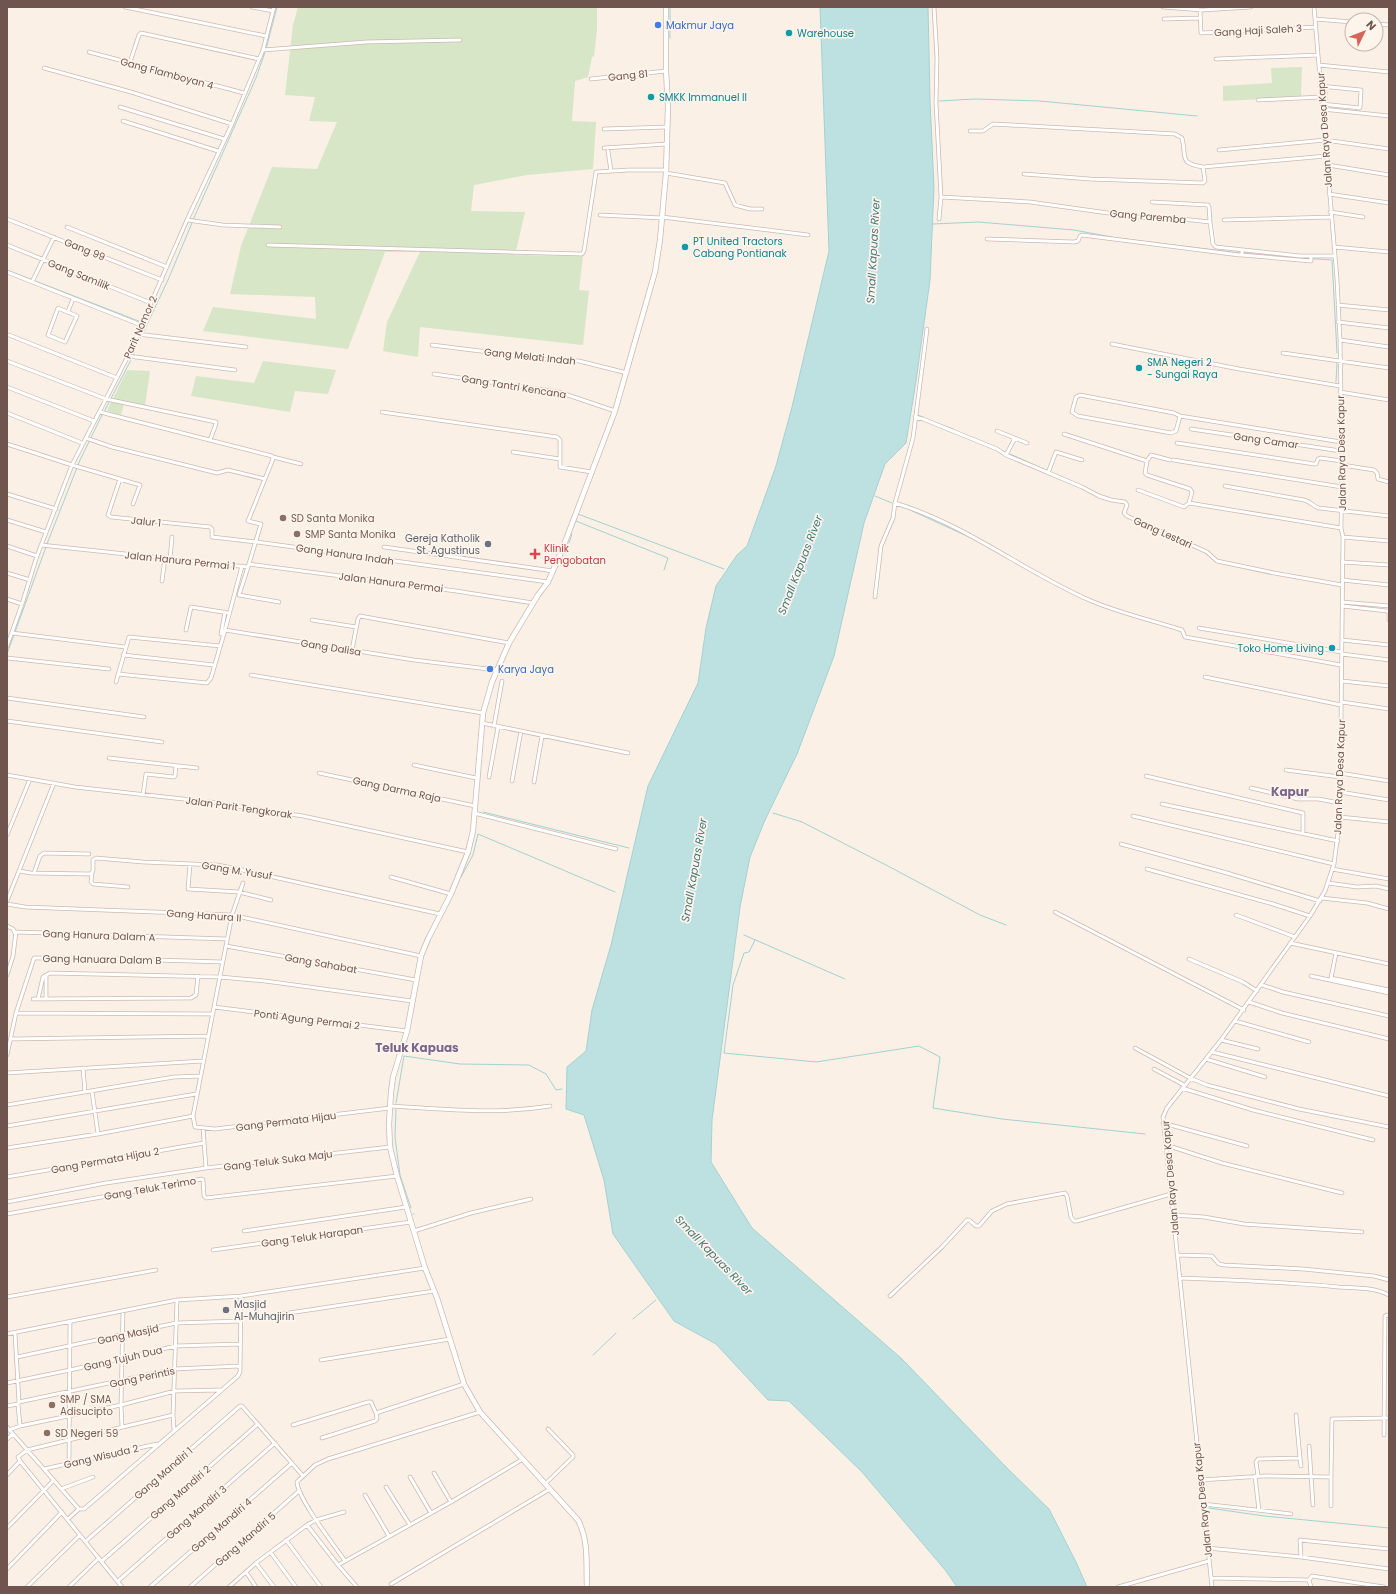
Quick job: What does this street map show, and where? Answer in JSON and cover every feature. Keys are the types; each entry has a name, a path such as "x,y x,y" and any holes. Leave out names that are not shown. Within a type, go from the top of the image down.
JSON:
{"main road":[{"path":"587,1587 584,1533 578,1520 480,1412 464,1384 434,1291 425,1268 397,1176 390,1147 390,1107 393,1077 407,1032 421,956 451,894 468,852 473,831 476,778 483,713 489,690 496,670 509,643 548,582 553,571 615,410 627,373 655,272 666,172 666,7"}],"street":[{"path":"125,7 266,36"},
{"path":"252,7 273,11"},
{"name":"Parit Nomor 2","path":"7,646 37,556 45,545 46,532 72,465 128,356 168,267 187,220 218,151 232,124 263,50 274,7"},
{"path":"934,7 937,58 936,103 941,197 939,218"},
{"path":"1163,7 1198,9 1250,7"},
{"name":"Jalan Raya Desa Kapur","path":"1212,1587 1163,1123 1164,1113 1250,1002 1321,900 1334,864 1338,841 1340,817 1342,703 1341,665 1343,537 1341,528 1342,451 1340,340 1330,212 1328,165 1324,140 1323,105 1321,97 1323,87 1319,66 1314,7"},
{"path":"1164,19 1200,18 1198,9"},
{"name":"Gang Haji Saleh 3","path":"1200,18 1201,33 1316,27"},
{"path":"1315,19 1344,21"},
{"path":"130,62 138,35 141,33 259,59"},
{"path":"263,50 366,42 460,40"},
{"name":"Gang Flamboyan 4","path":"89,52 244,93"},
{"path":"1216,59 1318,55"},
{"path":"1319,66 1389,72"},
{"path":"44,68 131,92 232,124"},
{"name":"Gang 81","path":"591,79 666,71"},
{"path":"1323,87 1361,90 1360,108 1323,105 1323,87"},
{"path":"1258,100 1321,97"},
{"path":"120,107 224,139"},
{"path":"1322,109 1389,116"},
{"path":"123,122 218,151"},
{"path":"970,131 983,130 993,124 1176,134 1182,138 1184,160 1188,163 1203,167 1326,156"},
{"path":"604,129 667,127"},
{"path":"1219,150 1324,140 1389,148"},
{"path":"604,148 667,144"},
{"path":"608,151 611,171"},
{"path":"1328,165 1389,175"},
{"path":"1024,174 1090,179 1203,184 1205,182 1203,167"},
{"path":"268,245 582,254 584,251 596,172 666,172 725,183 735,205 762,209"},
{"path":"1329,194 1389,203"},
{"name":"Gang Paremba","path":"941,197 1030,202 1136,217 1175,218 1210,222"},
{"path":"1152,202 1208,206 1213,244 1215,247 1292,258 1334,256"},
{"path":"1330,212 1363,217"},
{"path":"600,215 662,217 808,235"},
{"path":"1224,220 1331,217"},
{"name":"Gang 99","path":"7,219 162,280"},
{"path":"187,220 223,225 280,228"},
{"path":"67,227 168,267"},
{"path":"987,239 1074,242 1078,241 1081,235 1242,255 1282,257"},
{"path":"32,282 54,237"},
{"name":"Gang Samilik","path":"7,245 151,302"},
{"path":"1334,248 1389,252"},
{"path":"7,272 141,325"},
{"path":"68,311 74,299"},
{"path":"1338,304 1389,310"},
{"path":"58,308 68,311 78,316 66,342 49,336 48,334 58,308"},
{"path":"1338,322 1389,328"},
{"path":"876,597 881,546 892,518 913,438 927,329"},
{"path":"137,334 246,347"},
{"path":"7,339 8,335 117,378"},
{"path":"1340,340 1389,347"},
{"path":"1112,344 1239,369 1340,386"},
{"name":"Gang Melati Indah","path":"432,345 543,359 579,361 627,373"},
{"path":"1283,353 1389,368"},
{"path":"128,356 235,370"},
{"path":"7,361 106,399 216,422 210,440"},
{"name":"Gang Tantri Kencana","path":"434,374 559,392 615,410"},
{"path":"7,388 94,421"},
{"path":"1340,392 1389,400"},
{"path":"1180,416 1176,431 1171,433 1078,416 1072,412 1076,397 1080,395 1174,413 1180,416 1341,442"},
{"path":"100,412 301,464"},
{"path":"382,412 557,436 560,439 560,468 592,472"},
{"path":"7,413 82,443"},
{"name":"Gang Lestari","path":"915,417 998,449 1006,455 1022,460 1105,498 1126,502 1127,505 1124,513 1127,516 1207,552 1217,561 1342,585"},
{"name":"Gang Camar","path":"1191,429 1342,451"},
{"path":"997,431 1027,443"},
{"path":"1064,434 1147,461"},
{"path":"86,438 112,447 217,473 228,470 265,479"},
{"path":"1006,455 1015,438"},
{"path":"1177,443 1314,464 1316,464 1320,458 1374,470 1377,473 1378,479 1389,482"},
{"path":"7,444 85,469 140,484 133,504"},
{"path":"513,452 560,459"},
{"path":"1048,473 1056,452 1082,460"},
{"path":"1138,490 1184,507 1189,503 1191,490 1147,475 1145,472 1147,461 1152,455 1172,460 1342,487"},
{"path":"249,566 261,524 248,521 273,457"},
{"name":"Jalur 1","path":"120,479 109,516 210,527 212,529 211,536 213,537"},
{"path":"1225,486 1310,501 1317,508 1389,516"},
{"path":"7,494 56,509"},
{"path":"895,503 923,514 983,542 1089,600 1183,631 1183,636 1185,637 1341,665"},
{"path":"1189,503 1341,528"},
{"path":"7,520 46,532"},
{"path":"170,558 172,537"},
{"name":"Gang Hanura Indah","path":"213,537 548,582"},
{"path":"1343,537 1389,541"},
{"name":"Jalan Hanura Permai 1","path":"45,545 249,566 239,595 280,602"},
{"path":"7,546 37,556"},
{"path":"384,548 553,571"},
{"path":"162,581 165,558"},
{"path":"1342,562 1389,565"},
{"path":"118,674 205,683 209,682 242,566"},
{"name":"Jalan Hanura Permai","path":"249,566 456,591 533,604"},
{"path":"7,573 30,580"},
{"path":"1342,580 1389,585"},
{"path":"7,599 22,604"},
{"path":"1342,604 1389,606"},
{"path":"1342,604 1387,611 1389,612 1389,620"},
{"path":"186,630 191,607 229,613"},
{"path":"221,634 225,612"},
{"path":"352,650 358,618 360,616 509,643"},
{"path":"312,620 356,627"},
{"path":"1199,628 1389,660"},
{"name":"Gang Dalisa","path":"224,630 414,660 496,670"},
{"path":"12,633 125,647"},
{"path":"116,682 128,636 220,646"},
{"path":"1342,640 1389,645"},
{"path":"123,655 214,665"},
{"path":"7,658 109,669"},
{"path":"251,675 483,713"},
{"path":"1205,678 1342,703 1389,709"},
{"path":"489,777 502,681"},
{"path":"1342,681 1389,686"},
{"path":"7,698 144,717"},
{"path":"7,721 162,742"},
{"path":"482,723 628,754"},
{"path":"512,780 521,731"},
{"path":"534,782 542,736"},
{"path":"109,758 198,768"},
{"path":"414,765 476,778"},
{"path":"142,795 146,774 174,777 176,766"},
{"path":"1286,770 1389,781"},
{"name":"Gang Darma Raja","path":"319,773 475,806"},
{"name":"Jalan Parit Tengkorak","path":"7,775 54,783 142,795 210,802 303,816 468,852"},
{"path":"1146,776 1303,814 1303,834"},
{"path":"7,835 30,779"},
{"path":"7,902 54,783"},
{"path":"1251,788 1298,799 1318,799 1340,803"},
{"path":"1340,792 1389,800"},
{"path":"1162,804 1338,841"},
{"path":"474,813 616,849"},
{"path":"1133,816 1334,864"},
{"path":"1340,817 1389,822"},
{"path":"1121,844 1321,900 1367,903 1389,909"},
{"path":"34,873 40,856 44,853 89,854"},
{"name":"Gang M. Yusuf","path":"92,873 93,860 96,858 217,866 246,870 440,914"},
{"path":"190,864 188,889 239,892 271,900"},
{"path":"1147,869 1273,904 1310,916"},
{"path":"1332,869 1389,878"},
{"path":"19,871 28,873 92,873 91,882 93,884 128,887"},
{"path":"391,877 451,894"},
{"path":"206,1168 203,1128 194,1127 193,1116 196,1094 201,1076 232,915 243,883"},
{"path":"1328,883 1357,887 1376,886 1389,889"},
{"name":"Gang Hanura II","path":"7,902 25,907 232,915 421,956"},
{"path":"1055,912 1244,1010"},
{"path":"1236,915 1295,937"},
{"path":"7,926 13,929 15,933 14,950 7,975"},
{"name":"Gang Hanura Dalam A","path":"15,933 227,939"},
{"path":"1290,943 1389,964"},
{"name":"Gang Sahabat","path":"226,946 416,980"},
{"path":"1336,953 1331,978 1389,990"},
{"name":"Gang Hanuara Dalam B","path":"7,1055 16,1013 34,958 223,962"},
{"path":"1189,959 1243,982 1257,991"},
{"path":"38,999 43,977 50,973 220,976 412,1001"},
{"path":"46,974 46,999"},
{"path":"33,999 191,998 196,995 198,976"},
{"path":"1311,976 1389,993"},
{"path":"1262,985 1283,992 1389,1016"},
{"path":"1250,1002 1282,1013 1389,1039"},
{"name":"Ponti Agung Permai 2","path":"214,1007 407,1032"},
{"path":"16,1013 213,1014"},
{"path":"1235,1021 1309,1042"},
{"path":"11,1039 208,1036"},
{"path":"1221,1040 1258,1049"},
{"path":"1135,1048 1190,1078 1207,1085 1299,1109 1389,1127"},
{"path":"1212,1052 1389,1096"},
{"path":"1206,1059 1265,1077"},
{"path":"7,1074 203,1061"},
{"path":"83,1068 85,1092"},
{"path":"1154,1069 1183,1087 1253,1110 1373,1140"},
{"path":"7,1105 174,1076 201,1076"},
{"path":"92,1091 98,1134"},
{"path":"7,1126 196,1094"},
{"name":"Gang Permata Hijau","path":"203,1128 215,1129 246,1126 390,1107 490,1112 550,1106"},
{"path":"7,1148 98,1134 193,1116"},
{"path":"1163,1123 1247,1146"},
{"name":"Gang Permata Hijau 2","path":"7,1177 204,1143"},
{"path":"1166,1145 1222,1163 1342,1193"},
{"name":"Gang Teluk Suka Maju","path":"7,1202 106,1183 206,1168 390,1147"},
{"name":"Gang Teluk Terimo","path":"7,1214 202,1179 204,1196 206,1198 397,1176"},
{"path":"890,1296 942,1247 967,1220 976,1226 979,1226 992,1211 1007,1204 1065,1193 1067,1196 1070,1217 1074,1221 1171,1194"},
{"path":"414,1231 471,1213 531,1199"},
{"path":"244,1232 406,1207"},
{"path":"1173,1215 1204,1217 1244,1224 1362,1232"},
{"name":"Gang Teluk Harapan","path":"213,1250 411,1222"},
{"path":"1177,1255 1212,1256 1216,1258 1218,1263 1224,1265 1303,1269 1374,1276 1389,1280"},
{"path":"7,1334 177,1300 241,1296 425,1268"},
{"path":"7,1297 156,1270"},
{"path":"1180,1278 1372,1289 1383,1291 1389,1295"},
{"path":"263,1317 434,1291"},
{"path":"68,1519 79,1509 84,1509 238,1376 240,1366 241,1296"},
{"path":"174,1430 173,1416 177,1300"},
{"path":"122,1427 123,1311"},
{"path":"1384,1435 1385,1316 1389,1316"},
{"name":"Gang Masjid","path":"17,1358 176,1323 241,1321"},
{"path":"69,1463 70,1322"},
{"path":"15,1333 20,1426"},
{"path":"321,1360 450,1340"},
{"name":"Gang Tujuh Dua","path":"7,1382 70,1370 176,1346 240,1344"},
{"name":"Gang Perintis","path":"7,1406 175,1369 240,1366"},
{"path":"376,1412 464,1384"},
{"path":"79,1509 8,1428 121,1405 175,1391 220,1390"},
{"path":"294,1425 371,1402 376,1412 376,1421 322,1438"},
{"name":"Gang Mandiri 1","path":"86,1541 240,1406 242,1406 258,1424"},
{"path":"345,1561 316,1520 299,1491 297,1482 315,1465 328,1459 480,1412"},
{"path":"1296,1415 1301,1466"},
{"path":"122,1587 18,1458 27,1450 173,1416"},
{"path":"1331,1506 1332,1419 1389,1418"},
{"path":"258,1424 303,1476"},
{"name":"Gang Mandiri 2","path":"102,1561 258,1424"},
{"path":"545,1484 573,1457 573,1455 548,1429"},
{"path":"7,1439 12,1434"},
{"name":"Gang Mandiri 3","path":"118,1582 275,1443"},
{"name":"Gang Wisuda 2","path":"44,1469 158,1444"},
{"path":"1309,1446 1313,1505"},
{"path":"1259,1511 1256,1462 1258,1459 1300,1458"},
{"path":"338,1565 451,1502 523,1459"},
{"path":"7,1475 20,1461"},
{"name":"Gang Mandiri 4","path":"150,1587 292,1463"},
{"path":"434,1473 451,1502"},
{"path":"1200,1480 1257,1476 1312,1478 1331,1477"},
{"path":"61,1489 93,1477"},
{"path":"410,1477 431,1513"},
{"path":"7,1528 54,1480"},
{"path":"386,1487 410,1525"},
{"path":"392,1584 550,1489"},
{"name":"Gang Mandiri 5","path":"190,1587 299,1491"},
{"path":"365,1495 389,1536"},
{"path":"1203,1504 1291,1514"},
{"path":"7,1569 62,1512"},
{"path":"229,1587 286,1540 307,1525 316,1520 344,1512"},
{"path":"307,1525 357,1587"},
{"path":"27,1587 80,1535"},
{"path":"286,1540 321,1587"},
{"path":"1302,1557 1300,1540 1389,1549"},
{"path":"1207,1548 1302,1557 1389,1569"},
{"path":"271,1552 296,1587"},
{"path":"69,1587 99,1558"},
{"path":"1118,1587 1209,1561"},
{"path":"256,1564 274,1587"},
{"path":"246,1572 256,1587"},
{"path":"1211,1578 1309,1580 1312,1576 1384,1587"},
{"path":"1309,1580 1311,1587"}],"green space":[{"path":"298,7 597,7 597,29 594,56 592,57 588,77 575,81 572,121 596,122 593,169 527,175 474,185 471,211 525,212 515,255 583,256 579,290 589,291 583,345 420,327 418,357 383,351 387,322 420,252 385,252 348,349 203,331 213,307 316,319 315,297 230,294 241,246 272,167 317,169 337,122 309,121 315,97 285,95 293,25"},
{"path":"1302,67 1301,97 1223,101 1223,86 1272,83 1271,68"},
{"path":"263,361 336,370 328,394 295,391 290,412 191,396 196,376 254,383"},
{"path":"127,370 150,371 145,406 113,399"},
{"path":"111,402 124,404 121,415 107,411"}],"water":[{"name":"Small Kapuas River","path":"820,7 928,7 934,188 930,280 906,443 885,464 864,523 834,656 797,754 765,820 750,857 740,907 712,1120 711,1162 752,1228 902,1359 1007,1468 1049,1509 1087,1587 957,1587 946,1571 862,1472 789,1401 768,1400 716,1344 674,1321 613,1234 604,1180 584,1115 566,1109 567,1067 586,1051 592,1010 611,945 648,786 698,683 706,628 716,586 737,555 747,546 776,466 792,407 829,251"}],"waterway":[{"path":"266,49 277,7"},
{"path":"670,7 670,38"},
{"path":"193,220 256,78 265,52"},
{"path":"939,101 975,99 1040,101 1197,116"},
{"path":"933,224 978,222 1074,230 1117,238 1239,253"},
{"path":"143,333 168,280 192,223"},
{"path":"1245,254 1253,254"},
{"path":"1274,256 1332,260 1337,353"},
{"path":"7,270 141,322"},
{"path":"133,355 141,336"},
{"path":"104,412 132,358"},
{"path":"1336,382 1337,363"},
{"path":"47,544 80,460 102,415"},
{"path":"918,415 923,417"},
{"path":"926,419 953,429"},
{"path":"1001,450 1005,452"},
{"path":"1010,454 1046,470"},
{"path":"875,496 892,503"},
{"path":"908,509 980,542"},
{"path":"573,528 578,514 724,569"},
{"path":"576,521 668,558 664,570"},
{"path":"569,543 572,534"},
{"path":"7,654 46,547"},
{"path":"483,812 629,848"},
{"path":"773,813 802,822 980,915 1006,925"},
{"path":"461,877 473,855 478,834 615,892"},
{"path":"744,935 845,979"},
{"path":"755,940 749,952 744,953 733,985 724,1053 816,1062 919,1046 940,1057 933,1108 1002,1119 1145,1134"},
{"path":"396,1103 404,1056 460,1064 529,1065 546,1074 556,1090 562,1089"},
{"path":"396,1109 395,1137 400,1175 411,1208"},
{"path":"633,1319 656,1300"},
{"path":"593,1355 616,1333"},
{"path":"1209,1508 1264,1516 1389,1528"}],"place":[{"name":"Makmur Jaya","path":"658,25"},
{"name":"Warehouse","path":"789,33"},
{"name":"SMKK Immanuel II","path":"651,97"},
{"name":"PT United Tractors Cabang Pontianak","path":"685,247"},
{"name":"SMA Negeri 2 - Sungai Raya","path":"1139,368"},
{"name":"SD Santa Monika","path":"283,518"},
{"name":"SMP Santa Monika","path":"297,534"},
{"name":"Gereja Katholik St. Agustinus","path":"488,544"},
{"name":"Klinik Pengobatan","path":"535,554"},
{"name":"Toko Home Living","path":"1332,648"},
{"name":"Karya Jaya","path":"490,669"},
{"name":"Masjid Al-Muhajirin","path":"226,1310"},
{"name":"SMP / SMA Adisucipto","path":"52,1405"},
{"name":"SD Negeri 59","path":"47,1433"}],"district":[{"name":"Kapur","path":"1290,792"},
{"name":"Teluk Kapuas","path":"417,1048"}]}
